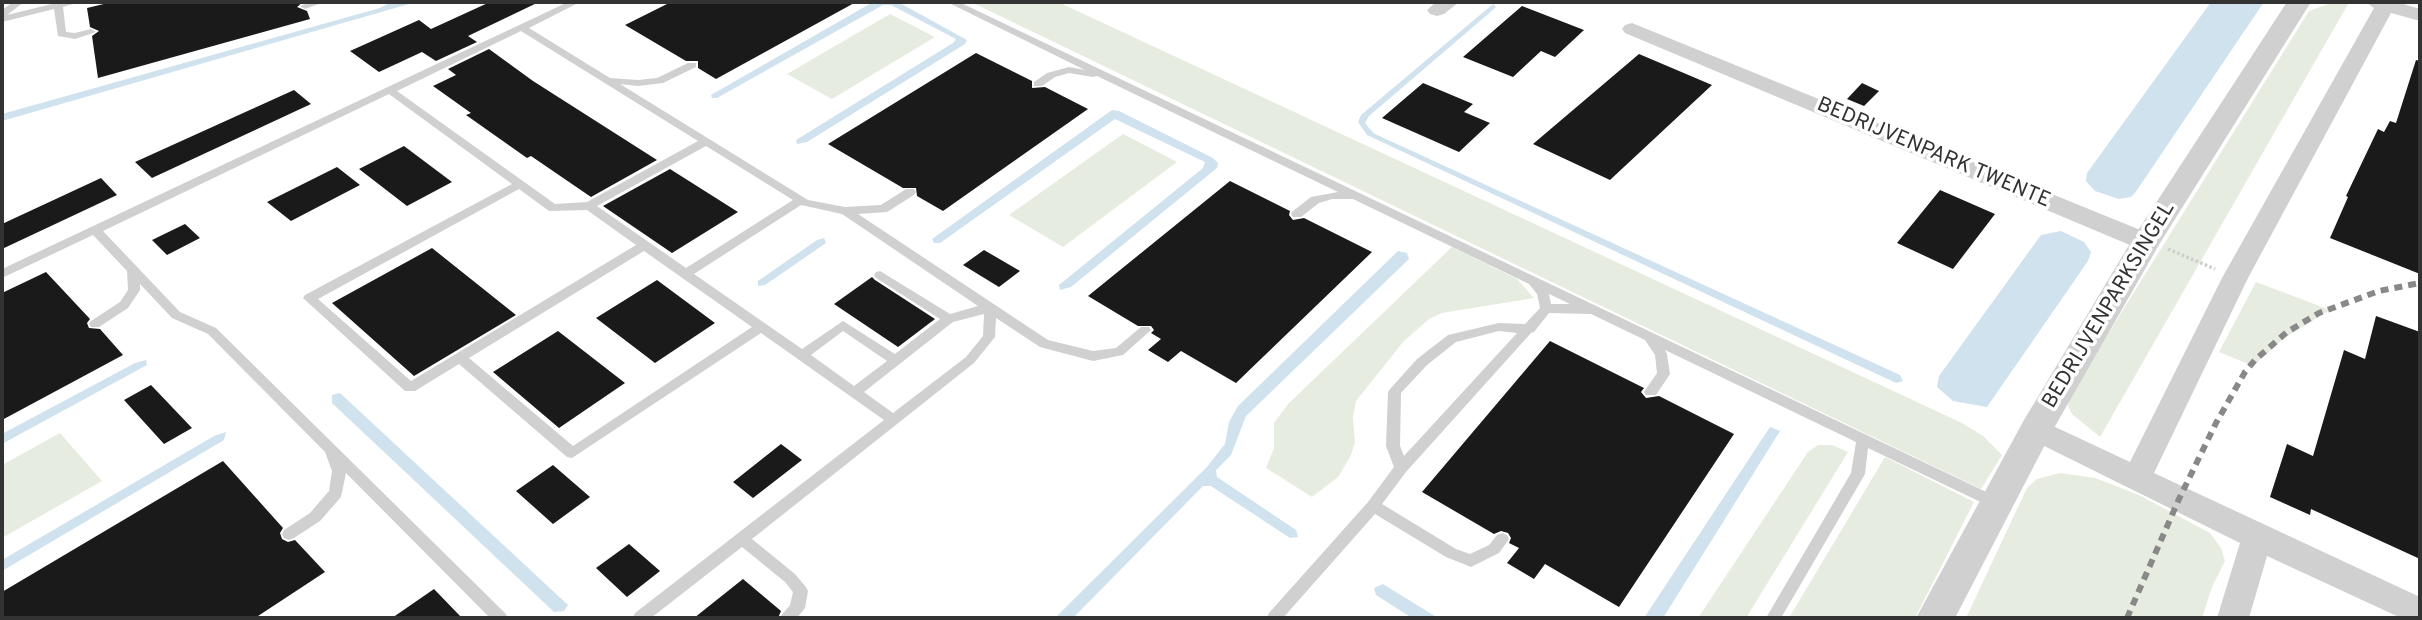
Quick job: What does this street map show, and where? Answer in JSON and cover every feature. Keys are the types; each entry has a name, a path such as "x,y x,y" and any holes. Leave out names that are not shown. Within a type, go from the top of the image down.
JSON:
{"street":[{"name":"BEDRIJVENPARKSINGEL","path":"1935,618 2036,429 2146,242 2299,2"},
{"path":"2137,477 2235,278 2383,3 2420,15"},
{"name":"BEDRIJVENPARK TWENTE","path":"1632,29 2146,242"},
{"path":"2036,429 2420,612"},
{"path":"2233,618 2258,537"}],"lane":[{"path":"2,14 19,2"},
{"path":"2,19 70,2"},
{"path":"305,6 319,2"},
{"path":"2,274 575,2"},
{"path":"951,2 1996,503"},
{"path":"58,5 61,34 75,36 91,32"},
{"path":"521,27 801,200 845,211 883,209 910,192"},
{"path":"597,74 619,82 638,83 659,81 692,65"},
{"path":"1038,84 1051,75 1069,71 1117,81"},
{"path":"389,90 553,208 589,206 705,142"},
{"path":"520,184 309,298 410,388 645,245"},
{"path":"1297,214 1315,200 1332,195 1360,198"},
{"path":"687,273 801,200"},
{"path":"589,206 894,420"},
{"path":"845,211 1044,344 1094,356 1119,352 1144,330"},
{"path":"95,230 176,315 212,331 500,618"},
{"path":"95,324 124,305 134,290 134,270"},
{"path":"880,275 949,319"},
{"path":"1274,618 1373,506 1402,468 1546,309 1543,293 1529,278"},
{"path":"855,392 949,319 990,308"},
{"path":"640,618 970,360 989,337 990,308"},
{"path":"1546,309 1574,308 1603,314"},
{"path":"802,355 843,325 895,360"},
{"path":"461,359 572,453 761,327"},
{"path":"1402,468 1393,446 1395,392 1422,362 1452,338 1499,327 1530,329"},
{"path":"1648,336 1661,354 1664,374 1651,391"},
{"path":"1773,618 1858,474 1863,439"},
{"path":"289,534 315,517 336,494 339,471 327,446"},
{"path":"1373,506 1451,553 1471,561 1494,549 1502,539"},
{"path":"741,538 790,578 801,591 797,608 788,617"}],"path":[{"path":"2146,242 2235,278"}],"shaded area":[{"path":"971,2 1058,2 1962,423 1983,436 2002,455 1981,489"},
{"path":"2331,3 2348,4 2100,437 2072,414 2068,406 2070,395 2309,11"},
{"path":"890,14 935,37 832,99 787,74"},
{"path":"1123,134 1177,162 1063,247 1009,215"},
{"path":"1452,247 1517,279 1534,298 1442,313 1429,319 1403,342 1356,401 1353,417 1355,443 1350,457 1338,477 1312,497 1266,468 1274,448 1274,423 1289,403"},
{"path":"2256,282 2330,310 2283,339 2253,366 2219,352"},
{"path":"60,433 102,481 2,538 2,465"},
{"path":"1818,445 1832,445 1848,452 1746,618 1698,618 1808,452"},
{"path":"1885,457 1974,502 1915,618 1789,618"},
{"path":"2060,473 2095,478 2139,495 2210,533 2221,548 2225,561 2212,587 2202,618 1966,618 2027,488 2037,479"}],"water":[{"path":"391,2 416,2 2,121 2,114 380,8"},
{"path":"873,2 898,2 967,40 965,44 807,142 797,144 796,140 956,39 891,5 883,5 717,98 712,98 711,95"},
{"path":"2211,2 2264,2 2135,193 2131,197 2119,199 2095,191 2086,181 2087,173"},
{"path":"1493,4 1496,7 1369,116 1365,123 1375,134 1900,375 1903,381 1896,383 1367,135 1358,122 1361,115"},
{"path":"1112,110 1119,111 1213,158 1218,163 1217,168 1071,287 1060,290 1059,285 1203,168 1205,162 1115,119 940,243 934,243 932,239"},
{"path":"2061,231 2084,242 2091,252 2088,261 1987,407 1953,401 1937,387 1939,376 2041,235"},
{"path":"824,238 826,243 765,285 758,286 758,281 817,240"},
{"path":"1398,251 1407,253 1409,259 1246,416 1231,455 1216,470 1217,477 1296,530 1298,537 1290,538 1211,486 1203,486 1073,618 1055,618 1207,467 1225,444 1229,422 1238,406"},
{"path":"146,360 147,365 2,444 2,434 135,363"},
{"path":"340,393 568,605 564,611 554,612 332,403 332,395"},
{"path":"1770,427 1780,431 1663,618 1644,618"},
{"path":"226,432 224,440 2,571 2,560 214,436"},
{"path":"1383,584 1438,618 1412,618 1376,595 1374,588"}],"building":[{"path":"112,2 303,2 297,7 307,11 310,19 98,78 92,36 99,31 90,27 87,8"},
{"path":"490,2 539,2 468,36 477,42 436,61 422,52 379,72 350,51 419,20 431,29"},
{"path":"671,2 856,2 716,79 698,68 698,61 686,61 625,25"},
{"path":"1522,6 1584,30 1555,57 1541,51 1513,77 1463,57"},
{"path":"489,49 533,81 657,160 591,197 531,156 527,158 466,115 471,113 433,86 456,75 448,69"},
{"path":"976,53 1032,81 1032,88 1045,87 1088,109 943,211 917,196 916,188 903,188 828,144"},
{"path":"1639,54 1712,85 1610,180 1533,144"},
{"path":"2416,60 2420,61 2420,274 2330,238 2348,197 2346,196 2378,129 2384,132 2390,121 2396,123"},
{"path":"1423,83 1473,104 1464,112 1490,123 1459,152 1382,118"},
{"path":"1862,83 1879,91 1864,106 1847,99"},
{"path":"294,90 311,104 152,178 135,162"},
{"path":"404,146 452,182 407,206 359,169"},
{"path":"337,167 360,185 291,221 267,202"},
{"path":"670,169 738,212 672,253 603,206"},
{"path":"101,178 117,195 2,249 2,224"},
{"path":"1230,181 1290,211 1289,215 1293,220 1304,218 1372,252 1236,383 1181,351 1168,362 1148,350 1161,339 1151,333 1154,330 1151,326 1138,326 1088,296"},
{"path":"1940,190 1995,214 1953,269 1897,243"},
{"path":"185,224 200,238 167,255 152,240"},
{"path":"432,248 516,315 414,376 332,303"},
{"path":"984,250 1020,271 999,287 963,265"},
{"path":"46,272 90,319 87,323 89,328 100,329 123,355 2,420 2,293"},
{"path":"872,277 935,319 898,347 834,304"},
{"path":"657,280 715,323 655,363 596,318"},
{"path":"2376,316 2420,332 2420,559 2311,509 2310,515 2270,497 2287,444 2313,456 2344,350 2365,359"},
{"path":"558,331 625,383 559,428 493,372"},
{"path":"1550,341 1644,388 1641,392 1646,398 1659,396 1734,434 1619,607 1545,564 1534,579 1507,563 1519,548 1509,543 1511,538 1508,533 1501,531 1494,534 1422,492"},
{"path":"151,385 192,428 164,444 124,400"},
{"path":"781,444 802,460 753,498 733,482"},
{"path":"223,461 283,528 280,533 282,539 288,542 295,540 325,572 255,618 2,618 2,592"},
{"path":"553,465 590,497 553,524 516,491"},
{"path":"629,544 660,571 627,597 596,568"},
{"path":"743,579 781,611 778,618 694,618"},
{"path":"434,589 462,618 392,618"}],"railway":[{"path":"2127,618 2179,499 2216,423 2245,372 2255,360 2287,332 2319,313 2379,291 2420,283"}]}
